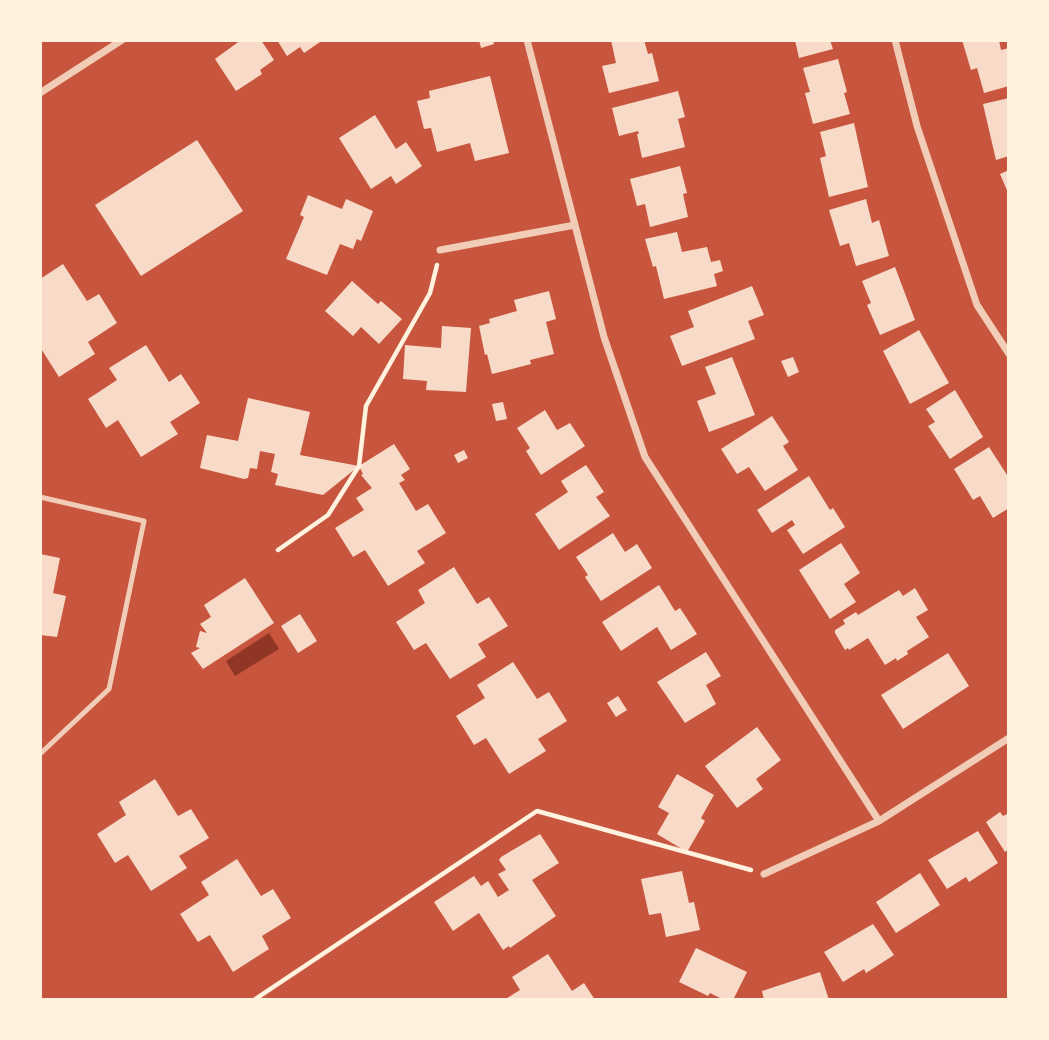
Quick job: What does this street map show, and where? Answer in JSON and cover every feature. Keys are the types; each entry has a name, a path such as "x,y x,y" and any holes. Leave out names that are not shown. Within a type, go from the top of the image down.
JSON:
{"street":[{"path":"40,93 122,40"},
{"path":"527,40 604,337 645,457 879,821"},
{"path":"895,40 917,125 977,305 1009,354"},
{"path":"440,250 575,225"},
{"path":"764,874 879,821 1009,738"}],"lane":[{"path":"40,497 144,521 109,689 40,754"}],"path":[{"path":"278,550 328,515 359,466 366,406 430,293 440,250"},
{"path":"254,1000 537,811 764,874"}],"shaded area":[{"path":"269,633 279,649 235,676 226,661"}],"building":[{"path":"241,40 261,40 274,60 260,70 262,74 236,91 215,59"},
{"path":"277,40 323,40 304,53 300,47 287,56"},
{"path":"479,40 493,40 494,44 481,48"},
{"path":"611,40 644,40 648,54 652,53 659,81 609,93 602,66 616,63"},
{"path":"795,40 830,40 833,49 799,58"},
{"path":"962,40 999,40 1001,50 1009,48 1009,86 984,93 977,68 971,70"},
{"path":"838,59 850,114 813,124 805,93 810,92 803,68"},
{"path":"490,76 509,153 475,161 470,143 437,152 431,128 424,129 417,101 430,98 429,91"},
{"path":"678,91 685,117 678,119 685,147 642,158 638,131 619,136 612,108"},
{"path":"1009,98 1009,156 996,160 983,104"},
{"path":"375,115 396,149 406,142 422,166 396,184 391,176 371,189 339,138"},
{"path":"854,123 868,187 829,197 820,158 826,156 820,132"},
{"path":"197,140 243,211 141,276 95,205"},
{"path":"680,166 687,193 683,194 688,217 650,227 645,204 637,206 630,179"},
{"path":"1009,170 1009,195 1000,174"},
{"path":"308,195 342,209 346,199 373,211 361,241 357,239 353,249 340,244 327,275 286,259 304,217 300,215"},
{"path":"866,199 872,223 879,220 889,256 856,266 849,243 840,246 829,210"},
{"path":"677,232 682,252 707,247 711,262 720,260 723,271 714,274 717,286 664,299 656,266 653,267 645,239"},
{"path":"63,264 87,301 99,294 117,323 88,342 95,354 59,377 40,347 40,279"},
{"path":"895,267 915,320 880,335 867,305 871,303 862,281"},
{"path":"352,281 378,304 381,301 402,319 379,344 361,327 353,336 325,311"},
{"path":"752,286 764,315 748,321 755,339 682,366 670,336 694,327 688,311"},
{"path":"549,291 556,319 546,322 554,354 530,360 531,364 492,374 479,326 490,323 489,319 517,311 514,300"},
{"path":"442,326 471,328 466,392 426,390 427,381 403,379 405,345 441,348"},
{"path":"919,330 949,383 910,404 883,351"},
{"path":"146,345 169,382 181,374 200,403 170,422 178,434 141,457 118,420 106,428 88,399 117,380 109,368"},
{"path":"732,357 755,415 709,432 697,401 716,394 705,367"},
{"path":"793,357 799,372 788,377 781,361"},
{"path":"955,390 983,437 950,459 928,426 935,422 926,409"},
{"path":"248,398 310,412 300,455 359,466 323,495 275,485 278,474 271,472 275,454 260,451 257,469 250,468 248,478 244,479 200,468 207,435 238,441"},
{"path":"503,402 507,419 496,421 492,404"},
{"path":"545,410 557,430 570,423 585,446 541,475 526,451 530,448 517,428"},
{"path":"772,416 789,442 783,446 798,470 765,491 749,467 737,474 721,449"},
{"path":"394,444 410,469 401,475 405,480 399,483 416,511 428,504 446,533 417,551 425,563 388,586 365,550 353,557 335,528 364,510 356,498 372,488 361,475 363,474 359,466"},
{"path":"989,447 1009,478 1009,508 993,518 980,496 973,500 954,469"},
{"path":"464,450 468,458 458,463 454,455"},
{"path":"586,465 604,492 596,497 610,516 559,550 535,514 568,492 561,481"},
{"path":"809,476 830,510 833,508 845,527 803,554 787,530 795,525 792,520 772,533 757,510"},
{"path":"613,533 625,552 637,544 652,568 601,601 576,557"},
{"path":"841,543 860,573 844,584 856,602 830,619 799,570"},
{"path":"40,554 60,558 53,593 66,596 57,637 40,635"},
{"path":"454,567 477,604 489,597 508,626 478,644 486,657 450,679 426,643 414,650 396,622 425,603 418,590"},
{"path":"245,578 274,623 203,669 191,653 200,648 196,647 200,631 207,633 200,624 211,617 204,605"},
{"path":"659,585 675,611 680,608 697,634 671,650 657,627 621,651 602,622"},
{"path":"915,588 928,610 916,617 929,637 897,661 896,658 885,665 868,638 845,650 835,633 835,630 845,624 843,620 856,612 858,615 899,590 903,596"},
{"path":"300,614 317,641 298,653 281,626"},
{"path":"706,652 721,676 706,685 716,704 685,723 657,682"},
{"path":"948,653 969,686 903,729 881,695"},
{"path":"513,662 537,699 549,692 567,721 538,739 546,751 509,774 486,738 474,745 456,716 485,698 477,685"},
{"path":"618,696 627,710 616,717 607,703"},
{"path":"757,727 781,760 756,779 763,789 737,808 705,766"},
{"path":"677,774 714,795 701,818 705,821 687,852 657,834 669,813 658,807"},
{"path":"155,779 178,816 191,809 209,838 179,856 187,868 151,891 128,855 115,863 97,834 126,815 119,802"},
{"path":"1000,812 1003,816 1009,813 1009,849 1005,852 986,822"},
{"path":"978,831 998,863 969,882 966,877 947,889 928,860"},
{"path":"540,834 559,863 532,880 556,916 503,950 479,913 453,931 434,902 474,876 481,886 488,881 498,897 509,890 498,874 506,870 499,860"},
{"path":"237,859 261,896 273,889 291,918 262,936 269,949 233,972 210,935 198,942 180,914 209,895 201,882"},
{"path":"682,871 689,903 694,902 700,930 666,937 661,913 649,915 641,879"},
{"path":"920,873 940,905 896,933 876,902"},
{"path":"873,924 894,955 866,973 864,969 843,982 824,952"},
{"path":"696,948 747,972 733,1000 724,1000 710,993 708,996 679,982"},
{"path":"548,954 572,991 584,983 595,1000 504,1000 520,990 512,977"},
{"path":"820,972 829,1000 764,1000 762,991"}]}
